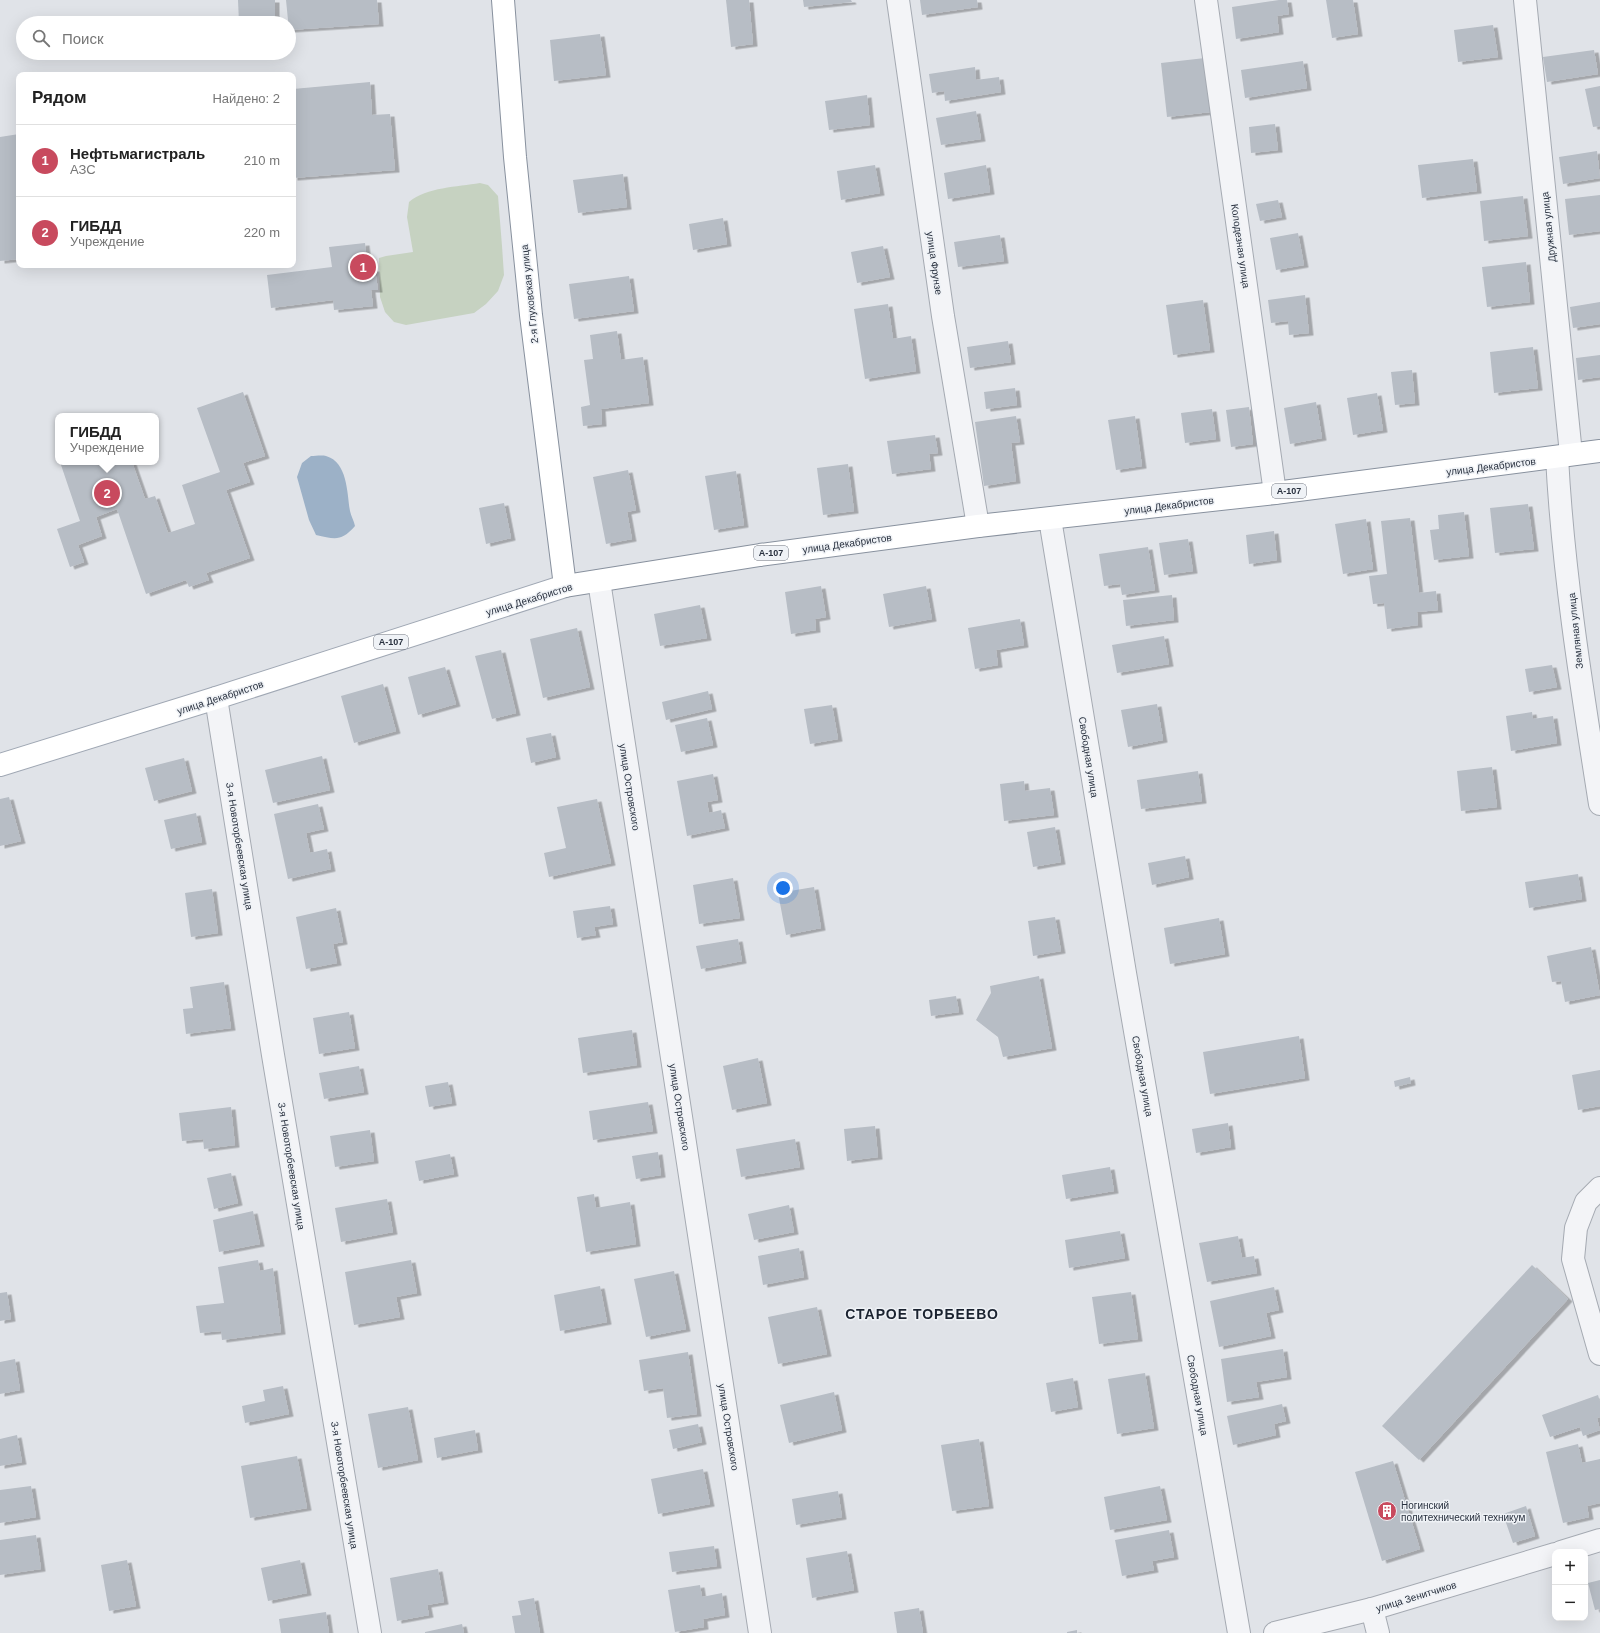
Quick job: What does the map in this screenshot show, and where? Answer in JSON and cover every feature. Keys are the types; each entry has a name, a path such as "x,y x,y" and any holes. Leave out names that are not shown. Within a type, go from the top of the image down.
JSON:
{"main road":[{"name":"2-я Глуховская улица","path":"503,0 514,157 531,315 565,586"},
{"name":"улица Декабристов","path":"0,766 565,586 760,555 978,526 1275,493 1600,451"}],"street":[{"name":"улица Фрунзе","path":"898,0 942,316 978,526"},
{"name":"Колодезная улица","path":"1206,0 1275,493"},
{"name":"Дружная улица","path":"1525,0 1564,456"},
{"name":"Земляная улица","path":"1564,456 1559,495 1579,672 1600,804"},
{"name":"Свободная улица","path":"1050,519 1125,973 1239,1633"},
{"name":"улица Островского","path":"599,581 760,1633"},
{"name":"3-я Новоторбеевская улица","path":"216,698 273,1055 370,1633"},
{"path":"1600,1188 1586,1202 1576,1228 1573,1258 1600,1354"},
{"path":"1571,1549 1600,1540"},
{"name":"улица Зенитчиков","path":"1275,1633 1372,1609 1552,1555"},
{"path":"1372,1609 1378,1633"}],"green space":[{"path":"480,183 488,185 498,196 504,275 498,291 486,304 474,313 406,325 394,322 385,312 380,297 379,258 413,252 407,217 409,202 424,193 433,190"}],"water":[{"path":"311,456 326,456 333,459 339,465 345,479 350,511 355,526 342,537 333,538 316,535 309,520 297,477 302,463"}],"building":[{"path":"238,0 275,0 275,16 239,16"},
{"path":"286,0 377,0 379,24 296,30 296,16 288,16"},
{"path":"726,0 749,0 753,44 731,47"},
{"path":"803,0 851,0 852,2 804,7"},
{"path":"920,0 977,0 978,7 922,15"},
{"path":"1287,0 1289,14 1277,16 1279,32 1236,39 1232,7"},
{"path":"1326,0 1353,0 1358,34 1332,38"},
{"path":"1493,25 1498,57 1458,62 1454,30"},
{"path":"600,34 606,75 554,81 550,40"},
{"path":"1594,50 1598,74 1547,82 1543,57"},
{"path":"1205,58 1211,112 1167,117 1161,63"},
{"path":"1303,61 1307,88 1245,98 1241,70"},
{"path":"975,67 976,80 999,77 1001,92 945,101 944,91 932,93 929,74"},
{"path":"370,82 372,115 390,114 395,170 296,178 296,89"},
{"path":"1600,86 1600,126 1593,127 1585,89"},
{"path":"867,95 870,125 829,130 825,101"},
{"path":"976,111 981,139 941,145 936,118"},
{"path":"1275,124 1278,150 1251,153 1249,127"},
{"path":"16,134 16,259 0,261 0,137"},
{"path":"1597,151 1600,178 1563,184 1559,157"},
{"path":"1473,159 1477,191 1422,198 1418,165"},
{"path":"875,165 880,193 841,200 837,171"},
{"path":"986,165 990,192 948,199 944,173"},
{"path":"623,174 627,207 578,213 573,180"},
{"path":"1600,195 1600,231 1569,235 1565,199"},
{"path":"1523,196 1528,236 1484,241 1480,201"},
{"path":"1278,200 1282,217 1260,221 1256,204"},
{"path":"723,218 727,244 693,250 689,224"},
{"path":"1298,233 1304,265 1276,270 1270,238"},
{"path":"1000,235 1004,261 958,267 954,242"},
{"path":"365,243 368,270 375,269 378,290 371,290 373,306 334,310 333,300 271,308 267,275 332,267 329,247"},
{"path":"883,246 890,277 857,283 851,252"},
{"path":"1526,262 1530,302 1487,307 1482,267"},
{"path":"629,276 634,311 574,319 569,284"},
{"path":"1305,295 1309,333 1289,335 1288,321 1271,323 1268,300"},
{"path":"1203,300 1210,350 1173,355 1166,305"},
{"path":"1600,302 1600,324 1573,328 1570,307"},
{"path":"888,304 893,339 911,336 916,371 865,379 854,309"},
{"path":"617,331 621,360 643,357 649,403 601,409 602,424 583,426 581,407 590,405 584,360 593,359 590,335"},
{"path":"1008,341 1011,362 970,368 967,347"},
{"path":"1533,347 1538,388 1494,393 1490,352"},
{"path":"1600,355 1600,377 1578,380 1576,358"},
{"path":"1412,370 1415,403 1395,405 1391,372"},
{"path":"1015,388 1017,405 986,409 984,392"},
{"path":"243,392 265,456 243,463 250,482 226,490 250,558 206,573 209,580 189,587 186,580 146,594 117,509 96,517 102,536 78,545 84,562 70,567 57,529 80,521 61,465 133,465 145,499 155,496 168,533 195,524 182,485 220,472 197,408"},
{"path":"1377,393 1383,430 1353,435 1347,398"},
{"path":"1316,402 1322,438 1290,444 1284,408"},
{"path":"1249,407 1253,444 1231,447 1226,410"},
{"path":"1212,409 1216,439 1185,443 1181,413"},
{"path":"1016,416 1020,442 1011,443 1016,481 984,486 975,422"},
{"path":"1135,416 1142,466 1116,470 1108,420"},
{"path":"935,435 938,453 929,454 931,469 892,474 887,441"},
{"path":"848,464 854,511 823,515 817,468"},
{"path":"628,470 636,510 627,512 632,539 606,544 593,477"},
{"path":"736,471 744,525 714,530 705,476"},
{"path":"504,503 511,538 486,544 479,508"},
{"path":"1528,504 1534,549 1495,553 1490,508"},
{"path":"1464,512 1469,556 1434,560 1430,530 1439,529 1438,515"},
{"path":"1410,518 1419,593 1436,591 1438,610 1417,612 1418,625 1387,629 1384,603 1373,604 1369,576 1387,574 1381,521"},
{"path":"1366,519 1373,569 1343,574 1335,524"},
{"path":"1274,531 1277,560 1249,564 1246,535"},
{"path":"1188,539 1193,571 1164,575 1159,543"},
{"path":"1148,547 1155,590 1122,595 1120,584 1104,586 1099,554"},
{"path":"821,586 826,617 815,619 816,630 791,634 785,592"},
{"path":"926,586 932,619 889,627 883,594"},
{"path":"1172,595 1174,620 1126,626 1123,600"},
{"path":"700,605 707,638 660,646 654,614"},
{"path":"1020,619 1024,645 996,650 998,665 975,669 968,628"},
{"path":"577,628 590,687 543,698 530,639"},
{"path":"1164,636 1169,664 1117,673 1112,645"},
{"path":"501,650 516,713 492,719 475,656"},
{"path":"1552,665 1557,687 1529,692 1525,669"},
{"path":"445,667 456,704 418,715 408,677"},
{"path":"383,684 396,731 354,743 341,696"},
{"path":"708,691 712,709 666,720 662,702"},
{"path":"1157,704 1163,740 1128,747 1121,710"},
{"path":"832,705 838,739 810,744 804,709"},
{"path":"1532,712 1533,719 1553,716 1557,743 1511,751 1506,716"},
{"path":"707,718 713,745 681,752 675,725"},
{"path":"551,733 556,757 531,763 526,738"},
{"path":"322,756 330,790 273,803 265,770"},
{"path":"184,758 192,791 154,801 145,768"},
{"path":"1492,767 1497,807 1461,811 1457,771"},
{"path":"1198,771 1202,801 1141,809 1137,780"},
{"path":"713,774 718,800 707,802 709,813 721,810 725,828 687,836 677,781"},
{"path":"1024,781 1025,791 1050,788 1054,815 1004,821 1000,784"},
{"path":"9,797 21,841 0,846 0,799"},
{"path":"597,799 611,863 549,877 544,853 566,848 557,807"},
{"path":"318,804 324,829 306,833 310,853 327,849 331,869 288,879 274,814"},
{"path":"196,813 202,842 171,849 164,820"},
{"path":"1055,827 1061,862 1033,867 1027,832"},
{"path":"1185,856 1189,877 1152,885 1148,863"},
{"path":"1578,874 1582,899 1529,908 1525,882"},
{"path":"733,878 740,918 699,924 693,885"},
{"path":"814,887 821,928 786,935 778,893"},
{"path":"212,889 218,933 191,937 185,893"},
{"path":"610,906 613,924 594,927 596,935 577,938 573,911"},
{"path":"336,908 343,942 333,944 337,963 306,969 296,917"},
{"path":"1055,917 1061,951 1033,956 1028,921"},
{"path":"1219,918 1225,954 1170,964 1164,928"},
{"path":"738,939 742,961 701,969 696,946"},
{"path":"1591,947 1600,995 1565,1002 1561,981 1552,982 1547,956"},
{"path":"1039,976 1052,1048 1003,1057 998,1037 976,1020 991,993 990,986"},
{"path":"224,982 231,1028 186,1034 183,1009 193,1008 190,987"},
{"path":"956,996 959,1012 931,1016 929,1000"},
{"path":"349,1012 355,1048 319,1054 313,1018"},
{"path":"632,1030 637,1065 583,1073 578,1038"},
{"path":"1299,1036 1305,1078 1210,1094 1203,1052"},
{"path":"758,1058 767,1103 732,1110 723,1066"},
{"path":"359,1066 364,1092 324,1099 319,1073"},
{"path":"1600,1070 1600,1106 1578,1110 1572,1075"},
{"path":"1410,1077 1411,1083 1395,1087 1394,1081"},
{"path":"448,1082 452,1103 429,1107 425,1086"},
{"path":"648,1102 653,1131 593,1140 589,1111"},
{"path":"231,1107 235,1145 204,1149 203,1139 182,1141 179,1113"},
{"path":"1228,1123 1231,1147 1196,1153 1192,1129"},
{"path":"875,1126 878,1157 847,1161 844,1129"},
{"path":"370,1130 374,1161 335,1167 330,1136"},
{"path":"795,1139 800,1167 741,1177 736,1149"},
{"path":"658,1152 661,1175 636,1179 632,1156"},
{"path":"450,1154 454,1174 419,1181 415,1161"},
{"path":"1110,1167 1114,1191 1066,1199 1062,1175"},
{"path":"231,1173 238,1203 214,1209 207,1178"},
{"path":"594,1194 596,1208 630,1202 636,1244 586,1252 577,1197"},
{"path":"387,1199 393,1232 341,1242 335,1208"},
{"path":"789,1205 794,1232 754,1240 748,1214"},
{"path":"253,1211 260,1244 219,1252 213,1220"},
{"path":"1120,1231 1125,1258 1069,1268 1065,1240"},
{"path":"1238,1236 1242,1258 1254,1256 1257,1273 1207,1282 1199,1243"},
{"path":"799,1248 804,1277 763,1285 758,1256"},
{"path":"258,1260 260,1271 273,1268 281,1332 222,1340 221,1331 200,1333 196,1306 224,1303 218,1267"},
{"path":"411,1260 417,1293 396,1297 400,1317 354,1325 345,1272"},
{"path":"1532,1265 1568,1299 1419,1460 1382,1426"},
{"path":"674,1271 686,1329 646,1337 634,1279"},
{"path":"600,1286 607,1322 560,1331 554,1295"},
{"path":"1274,1287 1279,1310 1266,1313 1271,1336 1219,1347 1210,1301"},
{"path":"7,1292 11,1319 0,1321 0,1293"},
{"path":"1131,1292 1138,1339 1099,1344 1092,1297"},
{"path":"817,1307 827,1354 778,1364 768,1317"},
{"path":"1283,1349 1287,1377 1256,1382 1259,1397 1227,1402 1221,1359"},
{"path":"688,1352 697,1414 667,1418 663,1388 644,1391 639,1360"},
{"path":"15,1359 20,1390 0,1394 0,1362"},
{"path":"1145,1373 1154,1428 1117,1434 1108,1379"},
{"path":"1073,1378 1078,1407 1051,1412 1046,1383"},
{"path":"283,1386 289,1414 245,1423 242,1406 265,1401 263,1390"},
{"path":"834,1392 842,1430 789,1443 780,1405"},
{"path":"1598,1395 1600,1402 1600,1417 1597,1418 1600,1430 1583,1436 1580,1427 1550,1437 1542,1415"},
{"path":"1282,1404 1286,1421 1274,1424 1276,1435 1233,1445 1227,1416"},
{"path":"408,1407 418,1460 378,1468 368,1414"},
{"path":"698,1424 702,1442 673,1449 669,1430"},
{"path":"475,1430 478,1450 437,1458 434,1438"},
{"path":"17,1435 22,1462 0,1466 0,1439"},
{"path":"979,1439 989,1506 952,1511 941,1445"},
{"path":"1578,1444 1582,1463 1600,1459 1600,1503 1587,1506 1589,1517 1563,1523 1546,1452"},
{"path":"297,1456 307,1508 250,1518 241,1466"},
{"name":"Ногинский политехнический техникум","path":"1393,1461 1420,1549 1382,1561 1355,1472"},
{"path":"703,1469 710,1504 658,1514 651,1479"},
{"path":"31,1486 36,1517 0,1523 0,1490"},
{"path":"1160,1486 1167,1520 1110,1530 1104,1497"},
{"path":"838,1491 842,1517 796,1525 792,1499"},
{"path":"1526,1506 1535,1536 1513,1543 1503,1514"},
{"path":"1169,1530 1174,1557 1152,1561 1154,1570 1122,1576 1115,1540"},
{"path":"36,1535 41,1569 0,1575 0,1540"},
{"path":"714,1546 717,1566 672,1572 669,1552"},
{"path":"847,1551 854,1590 812,1598 806,1558"},
{"path":"127,1560 136,1606 109,1611 101,1565"},
{"path":"300,1560 307,1593 268,1601 261,1568"},
{"path":"438,1569 444,1602 427,1605 429,1615 397,1621 390,1578"},
{"path":"1600,1580 1600,1609 1595,1610 1588,1583"},
{"path":"700,1585 702,1597 722,1593 725,1615 703,1619 704,1627 675,1632 668,1590"},
{"path":"534,1598 540,1633 515,1633 512,1616 521,1615 518,1601"},
{"path":"919,1608 923,1633 897,1633 894,1612"},
{"path":"326,1612 329,1633 281,1633 279,1619"},
{"path":"462,1624 464,1633 425,1633 425,1632"},
{"path":"1077,1630 1077,1633 1067,1633 1067,1632"}],"place":[{"name":"Нефтьмагистраль","path":"363,267"},
{"name":"ГИБДД","path":"107,493"},
{"name":"Ногинский политехнический техникум","path":"1387,1511"}],"district":[{"name":"СТАРОЕ ТОРБЕЕВО","path":"922,1314"}]}
